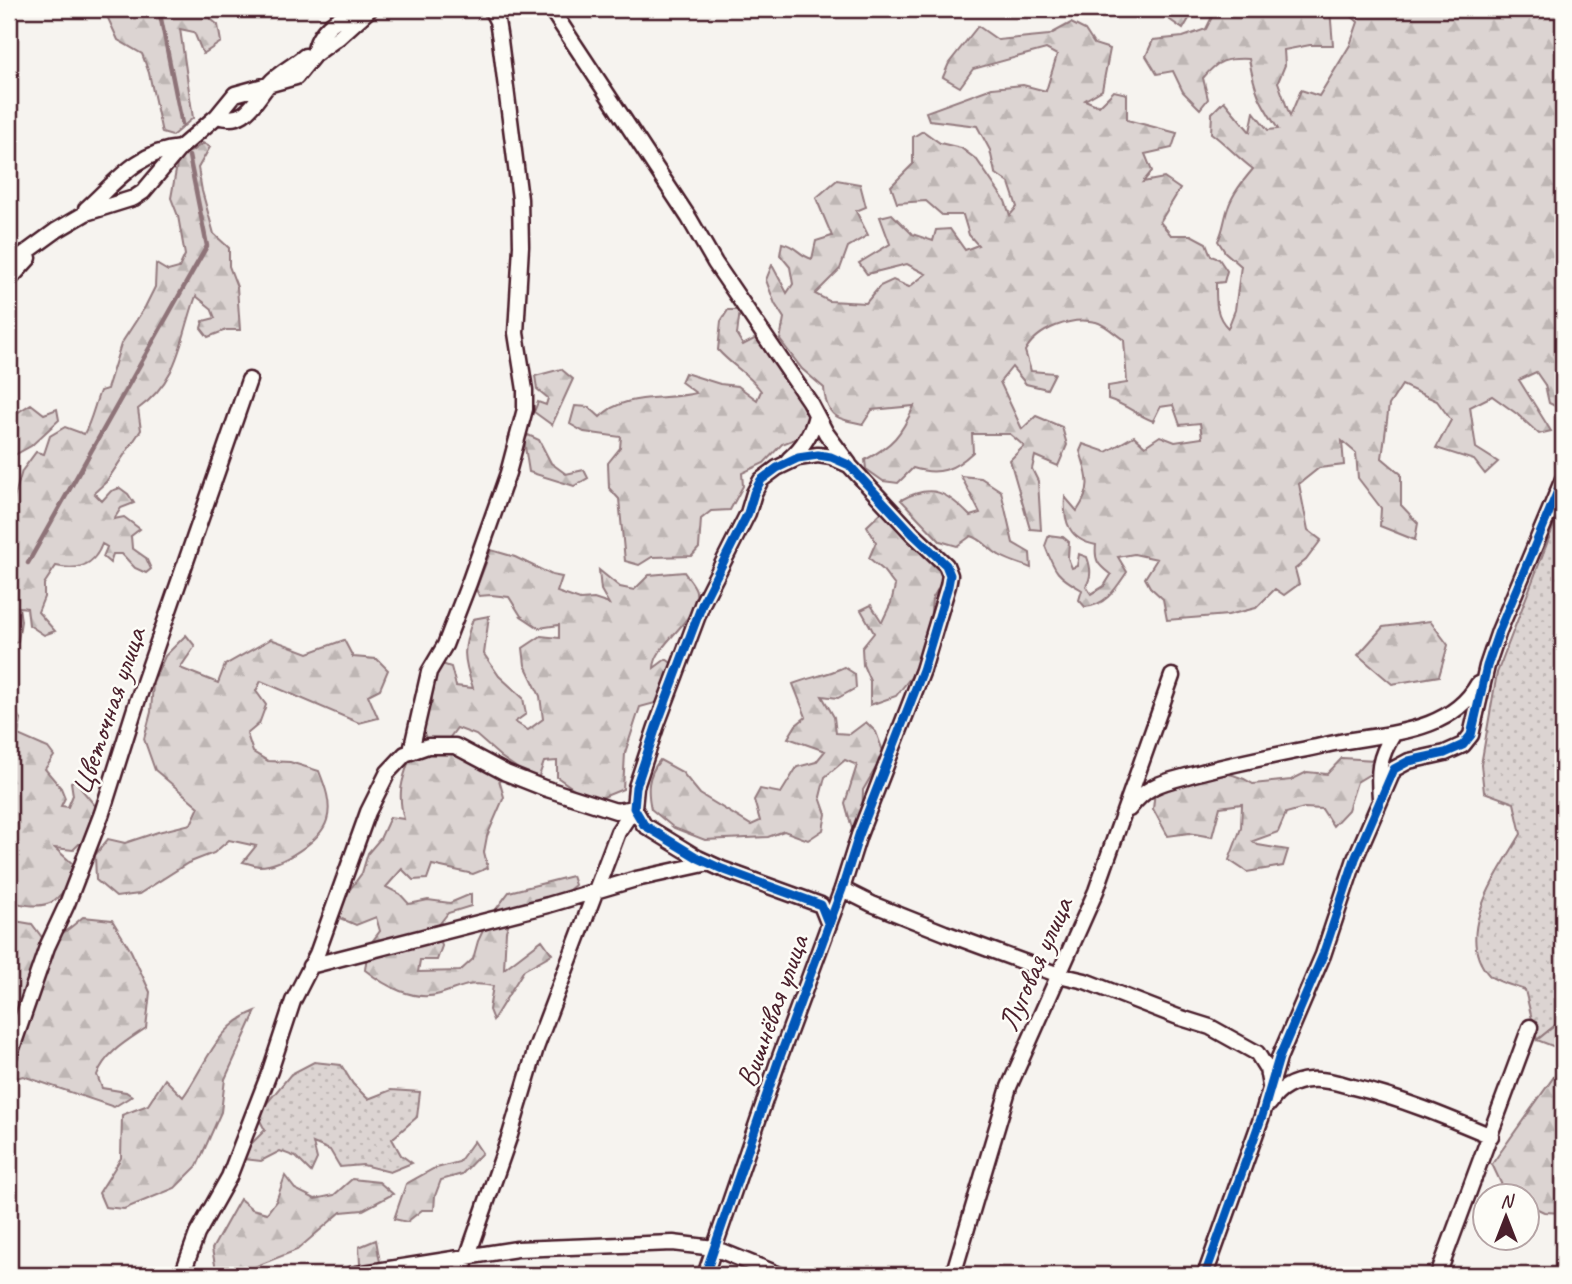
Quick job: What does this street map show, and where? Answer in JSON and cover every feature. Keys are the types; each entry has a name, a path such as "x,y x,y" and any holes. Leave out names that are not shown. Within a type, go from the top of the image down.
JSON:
{"street":[{"path":"411,751 429,672 449,636 509,473 524,409 526,390 516,333 522,246 520,199 500,40 497,21 491,9"},
{"path":"551,9 849,465"},
{"path":"9,265 57,230 86,213 134,198 180,148 217,116 235,94 296,77 315,50 369,10"},
{"path":"217,116 227,119 240,117 253,106 269,84"},
{"path":"74,220 137,162 162,149 180,148"},
{"path":"9,280 57,230"},
{"name":"Цветочная улица","path":"9,1057 47,947 67,904 102,813 249,380"},
{"path":"461,1275 507,1146 536,1048 618,832 634,808 636,787 656,727 708,592 748,513 761,480 799,450 810,435 816,415"},
{"path":"777,468 798,458 818,455 849,465"},
{"name":"Вишнёвая улица","path":"705,1275 859,835 923,670 950,575 946,565 912,534 849,465"},
{"path":"1205,1275 1262,1116 1279,1058 1323,955 1355,859 1394,769 1409,761 1463,745 1471,735 1487,666 1563,479"},
{"path":"1124,816 1149,787 1163,782 1344,741 1393,735 1426,724 1458,708 1471,697 1487,666"},
{"name":"Луговая улица","path":"953,1275 1009,1087 1091,903 1172,677"},
{"path":"1380,803 1378,775 1382,752 1393,735"},
{"path":"182,1275 197,1234 229,1177 270,1071 293,1001 317,954 368,812 388,772 405,754 428,746 455,747 506,773 544,788 616,811 634,808"},
{"path":"634,808 644,825 709,863 821,905 829,925"},
{"path":"310,966 636,879 709,863"},
{"path":"842,889 872,904 1059,975 1085,981 1210,1027 1257,1053 1267,1069 1270,1088"},
{"path":"1438,1275 1530,1027"},
{"path":"1262,1116 1276,1092 1309,1080 1329,1080 1424,1108 1491,1136"},
{"path":"351,1275 517,1249 673,1243 714,1248 780,1275"}],"green space":[{"path":"107,9 199,9 218,25 221,42 203,54 194,32 180,29 193,118 172,136 162,133 149,73 142,54 118,40 106,14"},
{"path":"1145,9 1330,9 1333,45 1310,45 1284,50 1285,65 1278,82 1290,116 1301,90 1319,96 1350,45 1358,22 1344,9 1556,9 1560,10 1563,16 1563,52 1560,54 1563,57 1563,410 1549,403 1545,385 1536,372 1519,380 1551,431 1539,434 1492,396 1470,407 1476,448 1498,462 1485,474 1474,460 1436,448 1451,420 1437,401 1402,385 1389,405 1382,458 1401,474 1401,505 1418,523 1415,540 1380,526 1381,508 1358,478 1356,453 1342,441 1344,465 1319,468 1299,484 1308,530 1321,540 1306,560 1295,569 1299,584 1284,595 1275,589 1256,608 1228,615 1167,620 1163,599 1145,578 1157,559 1134,554 1118,557 1127,572 1110,595 1093,606 1085,607 1079,600 1082,590 1062,577 1048,555 1045,546 1049,535 1063,537 1069,542 1068,558 1072,568 1077,566 1079,554 1087,557 1090,572 1086,586 1091,594 1104,586 1111,575 1098,563 1096,545 1079,539 1074,534 1065,514 1065,497 1077,511 1087,488 1087,475 1080,451 1083,444 1106,452 1134,436 1145,446 1160,436 1175,442 1202,438 1200,423 1180,425 1173,405 1160,407 1153,421 1108,399 1108,386 1127,383 1124,340 1099,323 1076,321 1056,326 1038,336 1025,351 1031,371 1055,373 1047,389 1026,384 1012,367 1000,382 1022,429 1036,416 1062,427 1067,445 1058,466 1035,456 1032,469 1038,481 1041,530 1030,529 1010,460 1024,446 1010,434 972,434 973,452 953,467 938,471 913,468 898,483 883,481 866,469 865,460 895,438 914,406 872,410 863,424 834,415 827,405 824,388 802,369 780,340 784,318 775,304 766,280 772,265 787,293 793,284 790,267 780,255 782,243 812,259 816,241 832,236 816,198 837,180 860,184 866,207 856,211 868,235 848,247 840,269 815,294 829,301 866,303 880,286 893,280 909,287 926,274 907,264 867,274 859,263 890,244 880,217 892,214 912,234 933,241 936,230 950,229 965,250 978,245 969,235 963,215 942,215 926,201 897,203 891,186 913,164 913,137 923,131 940,143 961,148 977,160 1005,201 1010,215 1017,207 1009,183 995,173 990,150 977,126 929,120 926,112 992,88 1023,85 1046,91 1057,55 1046,49 973,69 960,87 943,77 949,63 978,26 998,40 1049,35 1071,23 1085,30 1094,44 1110,49 1102,90 1085,100 1099,106 1114,91 1127,94 1127,120 1177,133 1172,148 1145,154 1152,171 1143,182 1164,178 1180,189 1160,222 1171,235 1191,235 1206,243 1211,256 1219,259 1227,271 1224,282 1216,283 1216,296 1218,313 1228,328 1235,310 1241,266 1225,252 1218,241 1233,197 1253,169 1211,133 1212,113 1224,101 1250,132 1254,112 1268,130 1278,129 1259,96 1249,59 1223,61 1208,72 1203,78 1208,99 1200,109 1183,92 1173,71 1157,74 1146,56 1153,40 1183,37 1206,29 1212,17 1198,10 1183,29 1163,15 1152,15"},
{"path":"203,143 210,147 198,168 202,191 214,234 229,248 229,266 237,287 240,330 226,330 208,337 201,328 203,321 215,318 211,308 196,296 171,372 163,385 138,409 141,430 106,482 94,493 102,501 111,491 120,488 128,494 134,503 121,508 114,519 124,517 140,529 131,536 132,548 146,558 151,569 146,573 135,568 122,554 113,554 110,563 103,557 107,547 102,544 95,557 84,565 71,568 56,566 44,584 44,597 38,612 55,631 44,635 29,625 27,608 19,607 21,621 18,641 9,647 9,516 22,471 36,452 44,454 50,436 65,427 84,434 100,391 107,389 121,344 155,287 156,264 168,271 179,268 185,255 178,216 171,198 177,165 184,154"},
{"path":"728,310 740,310 737,335 743,345 760,336 812,415 798,438 782,444 764,463 742,473 743,486 730,510 711,511 701,519 699,548 692,556 652,557 639,565 625,561 619,499 609,488 608,463 620,448 621,437 584,432 570,424 575,406 589,407 600,417 610,409 632,401 696,393 681,382 685,373 720,384 738,386 757,400 761,391 718,350 721,321"},
{"path":"561,369 573,379 552,425 534,412 538,402 546,405 548,398 537,389 535,376"},
{"path":"31,404 44,414 57,409 59,420 31,446 13,456 9,464 9,418"},
{"path":"528,435 539,440 551,463 566,474 584,470 588,478 574,486 529,472 524,440"},
{"path":"961,476 981,478 1001,491 1013,543 1030,553 1031,568 995,553 979,539 971,536 957,546 940,541 901,500 930,491 954,501 970,516 980,513"},
{"path":"1563,502 1563,1019 1537,1040 1525,990 1489,975 1479,959 1475,941 1483,903 1521,834 1514,803 1484,792 1481,765 1497,673"},
{"path":"885,509 945,568 942,582 932,599 930,624 922,653 911,677 896,696 870,705 870,681 863,665 862,648 874,633 861,610 871,605 882,622 895,586 869,558 876,542 867,526"},
{"path":"491,550 562,577 557,592 580,600 594,599 609,604 601,590 599,570 620,587 634,590 649,575 684,572 694,586 695,602 691,612 656,658 654,668 666,659 674,665 659,702 640,707 625,753 623,789 601,798 577,791 557,777 557,761 544,762 538,779 527,775 476,735 457,728 447,741 426,738 420,723 432,702 431,679 439,663 451,667 456,686 473,688 466,661 467,638 473,619 489,616 484,654 499,676 523,698 526,714 515,722 528,730 543,719 540,696 525,665 523,648 541,636 559,638 559,625 539,628 521,616 509,597 479,596 476,589"},
{"path":"1430,621 1448,645 1439,676 1392,684 1358,655 1383,627"},
{"path":"186,635 195,646 180,668 218,683 225,665 271,639 308,653 344,640 353,657 377,659 388,670 380,689 368,695 378,718 359,723 261,681 256,691 266,705 259,724 247,734 253,752 268,761 290,762 319,771 328,801 327,820 323,828 299,851 269,865 243,862 256,846 229,840 214,853 188,863 139,894 116,897 96,880 95,855 108,839 125,843 191,824 199,807 155,770 144,739 151,712 153,683 165,656"},
{"path":"844,667 855,674 856,688 838,698 822,696 834,717 836,733 850,734 866,722 876,732 884,754 863,790 862,823 852,828 845,803 857,765 845,760 825,777 820,797 826,814 823,830 808,840 784,831 768,837 705,840 674,828 651,809 649,783 660,760 682,772 700,794 751,825 760,821 754,800 760,789 781,793 797,767 816,762 825,751 788,738 796,725 806,717 793,684"},
{"path":"9,704 21,720 18,735 48,748 54,756 45,769 61,788 65,798 61,806 68,807 73,795 71,782 77,779 82,790 97,808 87,844 79,844 73,850 55,848 74,865 74,876 52,902 36,906 9,899 9,884 14,865 9,860"},
{"path":"428,751 454,753 497,773 504,797 487,836 484,852 488,868 473,874 432,865 427,879 413,880 402,869 386,887 400,894 409,904 428,900 450,903 471,894 471,906 448,913 438,926 442,946 437,960 420,960 418,972 460,971 473,959 488,920 509,892 572,876 575,885 563,895 512,914 506,931 504,969 542,940 552,954 524,970 493,1020 489,1010 493,986 472,984 440,994 420,996 400,991 382,982 365,970 368,947 380,931 376,917 356,925 335,916 362,873 368,853 380,839 390,817 404,819 402,787 411,755"},
{"path":"1342,758 1375,760 1375,771 1357,782 1348,810 1333,826 1322,809 1304,808 1286,813 1278,832 1253,841 1258,845 1288,850 1283,866 1247,872 1229,860 1241,828 1242,804 1220,807 1212,837 1189,833 1168,836 1153,809 1156,782 1206,773 1230,774 1253,784 1291,780 1307,772 1327,774"},
{"path":"83,917 112,920 131,951 150,992 146,1028 111,1054 97,1075 102,1088 126,1092 132,1096 114,1107 23,1076 9,1080 9,920 32,924 44,940 60,934"},
{"path":"256,1011 225,1079 221,1112 197,1166 175,1188 124,1209 105,1207 99,1193 121,1158 122,1115 148,1105 165,1079 183,1097 221,1037 242,1018"},
{"path":"1563,1019 1563,1050 1537,1040"},
{"path":"314,1062 341,1065 353,1084 368,1099 391,1090 420,1092 417,1117 392,1139 401,1155 412,1163 390,1172 363,1165 340,1167 330,1150 313,1143 317,1159 311,1172 296,1157 280,1151 261,1161 243,1159 247,1148 265,1130 257,1115 291,1074"},
{"path":"1563,1064 1563,1213 1540,1210 1540,1182 1500,1182 1492,1164"},
{"path":"474,1141 482,1153 462,1174 441,1180 435,1196 434,1210 422,1210 407,1222 394,1219 406,1184 433,1169 459,1162"},
{"path":"285,1176 295,1189 315,1199 334,1195 352,1179 379,1182 393,1194 363,1210 341,1212 297,1250 244,1271 217,1275 212,1249 240,1199 252,1209 267,1213 276,1201"},
{"path":"376,1240 380,1262 389,1275 346,1275 360,1264 359,1247"}],"waterway":[{"path":"159,9 182,124"},
{"path":"28,563 207,246 189,156"}],"cycle path":[{"path":"705,1275 778,1062 842,889 859,835 923,670 950,575 946,565 913,534 849,465 818,455 798,458 777,468 761,480 754,493 748,513 703,602 656,727 636,787 634,808 644,825 698,858 821,905 829,925"},
{"path":"1205,1275 1262,1116 1279,1058 1323,955 1355,859 1394,769 1409,761 1445,753 1463,745 1471,735 1487,666 1499,631 1563,479"}]}
